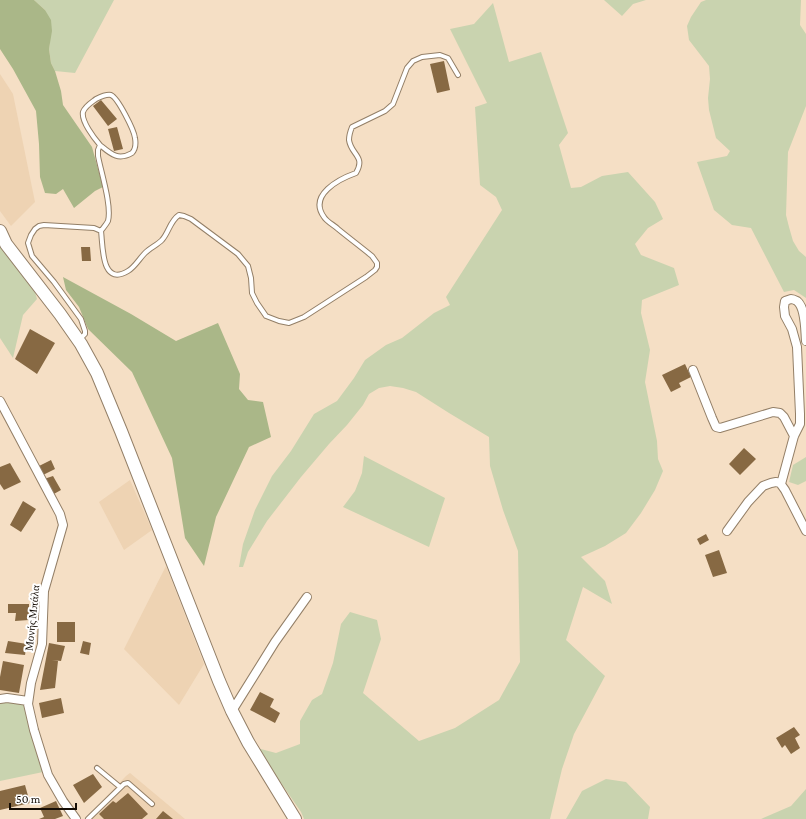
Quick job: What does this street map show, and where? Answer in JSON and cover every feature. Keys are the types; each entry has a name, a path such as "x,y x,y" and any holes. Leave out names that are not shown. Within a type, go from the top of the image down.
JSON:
{"street":[{"path":"0,231 6,244 78,340 97,374 232,711 256,756 295,819"},
{"path":"781,484 794,436 800,424 797,347 792,329 785,316 785,301 791,299 797,301 802,307 806,341"},
{"path":"693,370 716,427 720,428 773,412 780,413 784,417 794,436"},
{"name":"Μονής Μπάλα","path":"0,401 60,514 63,525 44,591 42,644 28,701 33,726 48,775 63,801 76,819"},
{"path":"727,531 748,502 763,486 768,483 778,482 785,490 806,531"},
{"path":"232,711 275,642 307,597"},
{"path":"0,699 7,698 28,701"}],"lane":[{"path":"100,145 98,156 109,215 106,224 101,231 102,250 106,267 110,272 118,274 128,271 144,254 161,240 175,218 179,215 184,216 191,219 238,254 248,266 251,278 252,293 266,316 278,321 289,323 304,317 366,277 377,267 377,263 372,256 324,218 320,209 320,201 324,192 333,184 356,173 359,168 360,160 349,140 352,127 385,111 393,104 407,68 413,61 422,57 440,55 448,58 458,75"},
{"path":"111,95 118,102 132,128 135,148 132,153 123,157 114,155 100,145 89,130 83,117 83,113 87,106 97,99 111,95"},
{"path":"78,340 85,334 86,331 81,319 54,282 32,256 28,243 35,229 44,224 94,228 101,231"},
{"path":"97,768 120,787"},
{"path":"88,819 120,787 128,783 152,804"}],"shaded area":[{"path":"0,74 13,94 35,202 11,226 0,211"},
{"path":"130,480 152,530 124,550 99,502"},
{"path":"166,566 204,664 179,705 124,649"},
{"path":"130,773 185,819 89,819 87,817"}],"green space":[{"path":"0,0 34,0 45,10 51,20 52,31 49,49 51,63 61,91 63,105 92,147 103,187 95,191 74,208 63,189 56,194 45,193 40,177 36,111 0,49"},
{"path":"34,0 114,0 75,73 55,71 51,63 49,49 50,41 45,10"},
{"path":"604,0 646,0 633,4 622,16"},
{"path":"706,0 801,0 800,25 806,34 806,106 788,152 786,215 793,241 799,251 806,257 806,298 794,290 784,292 751,228 732,225 714,210 697,162 727,156 730,151 716,138 709,110 709,66 689,40 687,26 701,2"},
{"path":"493,3 509,62 541,52 568,133 559,145 571,188 581,187 602,176 628,172 655,202 663,219 648,228 635,244 641,255 674,268 679,285 642,300 641,313 650,350 645,382 657,441 658,459 663,471 655,490 641,513 626,533 605,546 581,557 605,581 612,604 583,587 566,640 605,676 574,734 562,769 550,819 304,819 301,812 257,748 276,753 300,744 300,721 312,700 322,694 333,663 341,624 350,612 377,620 381,639 363,693 419,741 455,728 499,700 520,662 518,551 503,510 490,466 489,437 416,392 390,386 379,388 369,394 363,405 347,425 301,477 267,521 248,552 243,567 239,567 243,544 255,510 272,476 291,451 314,414 337,401 365,360 386,345 402,338 434,313 450,305 446,297 502,210 496,197 480,185 475,107 487,103 450,29 474,24"},
{"path":"0,241 33,285 37,299 23,315 13,358 0,338"},
{"path":"63,277 131,314 176,341 218,323 240,374 239,389 248,400 263,402 271,437 249,447 216,517 204,566 185,538 172,458 132,372 88,329 79,307 66,290"},
{"path":"364,456 445,498 429,547 343,507 355,491 362,473"},
{"path":"806,457 806,481 798,485 789,482 793,465"},
{"path":"10,700 25,703 31,734 43,772 0,781 0,702"},
{"path":"606,779 626,782 650,807 648,819 566,819 582,791"},
{"path":"806,789 806,819 761,819 791,806"}],"building":[{"path":"444,61 450,90 437,93 430,64"},
{"path":"101,100 117,119 108,126 93,106"},
{"path":"117,127 123,149 114,151 108,129"},
{"path":"81,247 90,247 91,261 82,261"},
{"path":"30,329 55,343 37,374 15,359"},
{"path":"685,364 691,377 679,383 681,387 671,392 662,375"},
{"path":"744,448 756,459 740,475 729,464"},
{"path":"51,460 55,469 43,475 39,466"},
{"path":"10,463 21,482 4,490 0,484 0,467"},
{"path":"53,476 61,490 52,495 44,479"},
{"path":"23,501 36,509 21,532 10,525"},
{"path":"706,534 709,540 700,545 697,539"},
{"path":"719,550 727,573 713,577 705,555"},
{"path":"8,604 29,604 29,620 15,621 16,613 8,613"},
{"path":"57,622 75,622 75,642 57,642"},
{"path":"8,641 27,644 25,655 5,653"},
{"path":"83,641 91,643 89,655 80,653"},
{"path":"49,643 65,646 61,661 52,660 58,661 55,688 40,690"},
{"path":"3,661 24,665 19,693 0,690 0,677"},
{"path":"260,692 274,699 270,707 280,713 275,723 250,710"},
{"path":"61,698 64,713 42,718 39,703"},
{"path":"794,727 800,735 795,738 800,748 791,754 785,745 782,748 776,738"},
{"path":"93,774 102,787 84,803 73,785"},
{"path":"25,785 30,803 0,810 0,791"},
{"path":"128,793 148,814 142,819 104,819 99,814 113,801 116,803"},
{"path":"56,801 63,816 55,819 39,819 44,817 40,808"},
{"path":"163,811 173,819 156,819"}]}
